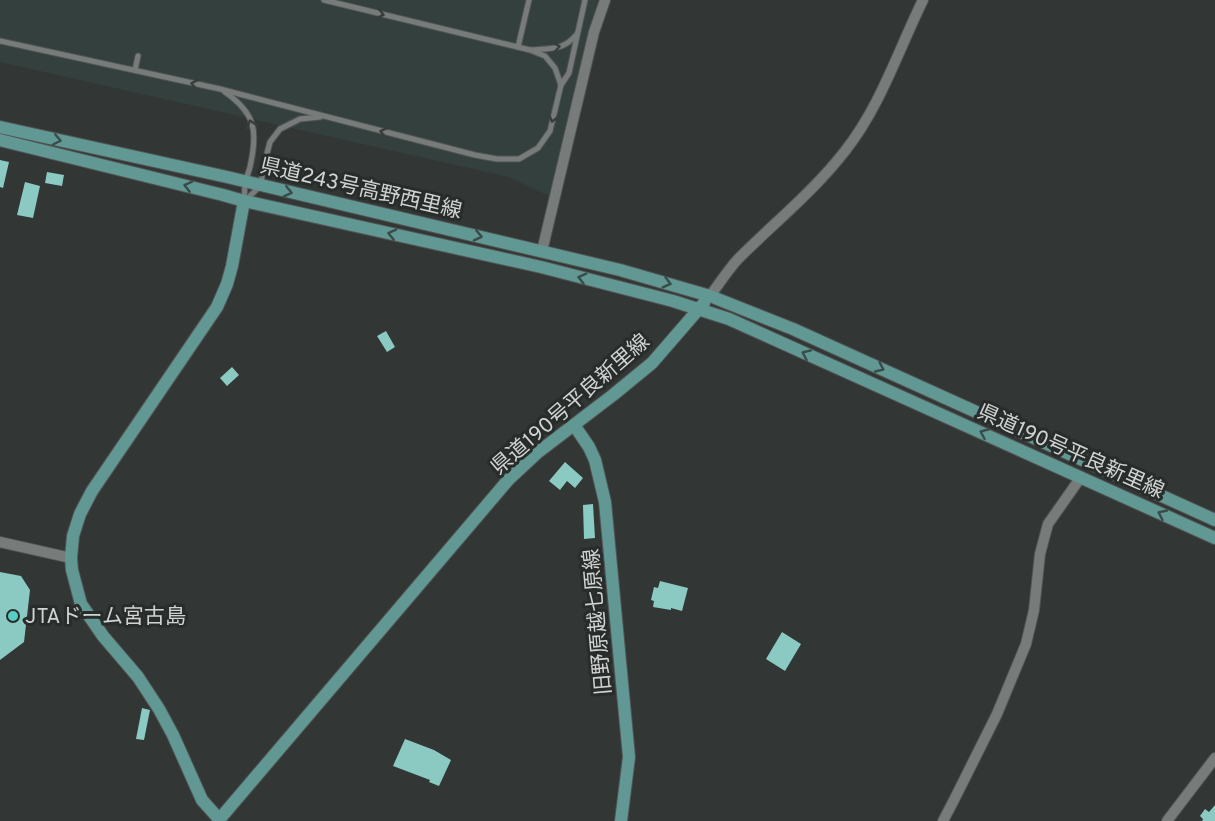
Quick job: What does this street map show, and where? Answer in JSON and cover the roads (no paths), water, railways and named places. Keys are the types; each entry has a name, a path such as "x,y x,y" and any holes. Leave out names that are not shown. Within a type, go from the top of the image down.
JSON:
{"main road":[{"name":"県道243号高野西里線","path":"0,127 245,181 542,251 630,272 710,296"},
{"name":"県道243号高野西里線","path":"0,140 244,201 541,267 700,309"},
{"path":"218,820 202,800 159,709 138,677 103,636 81,604 73,576 71,558 73,536 80,514 92,491 217,308 232,266 244,201"},
{"path":"700,309 710,296"},
{"name":"県道190号平良新里線","path":"710,296 793,329 1215,520"},
{"name":"県道190号平良新里線","path":"218,820 509,479 537,453 652,363 700,309 729,319 1215,538"},
{"name":"旧野原越七原線","path":"574,425 595,460 605,502 629,757 621,821"}],"street":[{"path":"542,251 594,32 605,0"},
{"path":"710,296 737,261 805,195 844,153 857,135 869,116 922,0"},
{"path":"942,821 997,714 1026,644 1034,610 1040,554 1048,524 1081,477"},
{"path":"0,542 71,558"},
{"path":"1167,821 1215,758"}],"lane":[{"path":"324,0 530,50 544,56 550,62 555,68 561,85"},
{"path":"518,47 529,0"},
{"path":"0,41 220,89 475,155 497,159 519,159 538,148 550,131 561,85 569,73 585,0"},
{"path":"530,50 563,47 570,43 578,33"},
{"path":"135,70 138,56"},
{"path":"220,89 239,102 250,117 255,137 245,181 244,201"},
{"path":"244,201 261,185 270,142 280,129 300,119 325,117"}],"place":[{"name":"JTAドーム宮古島","path":"13,616"}]}
